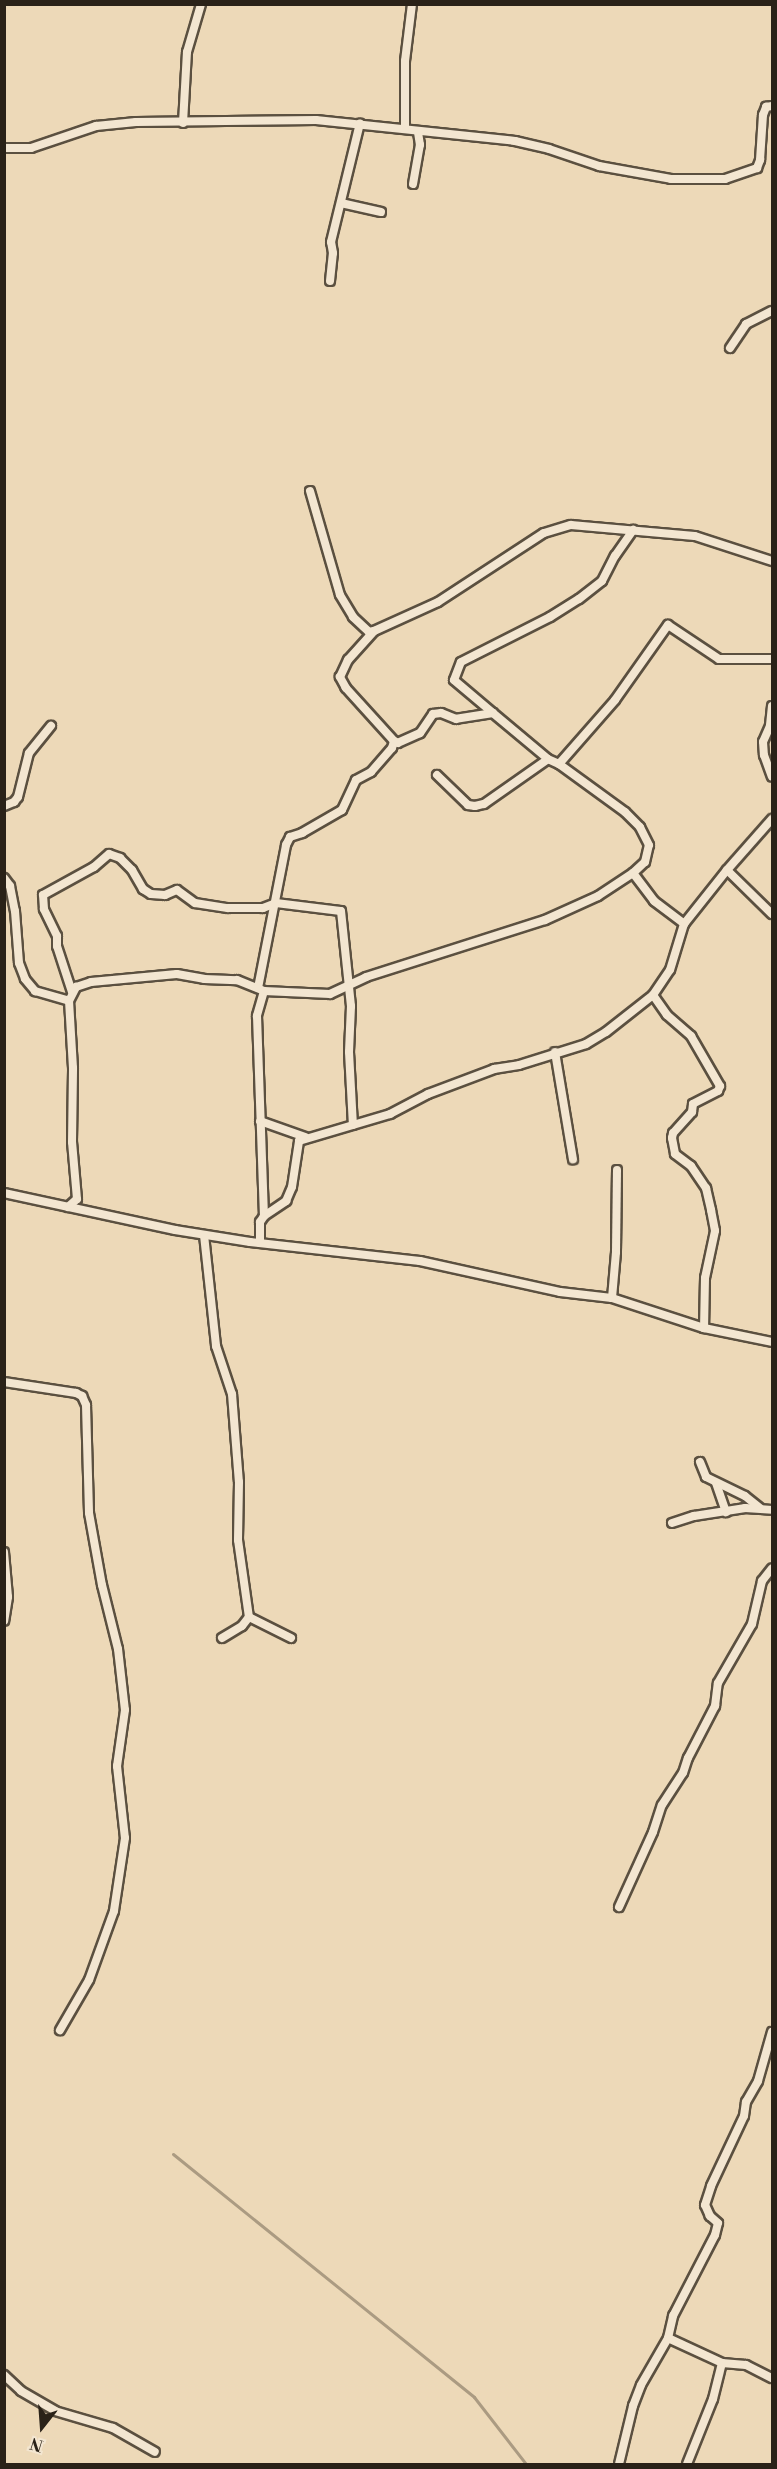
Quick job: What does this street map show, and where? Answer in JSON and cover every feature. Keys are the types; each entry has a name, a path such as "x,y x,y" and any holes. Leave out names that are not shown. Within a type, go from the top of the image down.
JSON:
{"street":[{"path":"183,123 187,52 201,4"},
{"path":"405,128 405,61 412,4"},
{"path":"4,148 31,148 96,126 136,122 183,123 275,119 360,123 405,128 418,132 515,141 549,149 599,166 671,179 725,179 757,168 760,160 763,115 766,107 772,106"},
{"path":"330,281 333,253 331,242 360,123"},
{"path":"413,184 420,145 418,132"},
{"path":"341,202 381,212"},
{"path":"730,348 746,324 772,311"},
{"path":"310,491 339,595 358,622 369,632 438,602 555,528 571,525 695,536 772,561"},
{"path":"71,996 76,987 91,982 177,974 237,980 261,989 330,994 347,985 545,920 598,896 633,873 645,862 648,855 648,845 640,827 625,812 559,764 548,759 454,680 461,662 550,617 602,581 615,556 633,530"},
{"path":"559,764 615,700 668,625 719,659 766,661 772,659"},
{"path":"374,630 348,660 340,677 346,688 394,741 398,743 420,733 433,714 441,713 456,719 493,713"},
{"path":"772,706 770,726 763,742 764,755 772,777"},
{"path":"4,806 14,802 18,797 29,753 51,726"},
{"path":"260,1243 261,1222 264,1216 257,1016 286,845 290,837 302,833 342,810 356,780 371,772 392,748 394,741"},
{"path":"437,775 468,805 475,806 484,804 548,759"},
{"path":"264,1216 286,1201 296,1171 299,1141 304,1137 390,1114 428,1094 495,1069 519,1065 586,1044 606,1032 653,995 670,970 684,924 772,819"},
{"path":"69,1207 77,1198 72,1142 71,996 57,946 57,936 44,909 43,895 94,867 109,854 120,858 132,870 144,889 151,894 165,895 177,890 195,903 239,909 263,908 276,903 340,911 351,1006 349,1052 353,1125"},
{"path":"727,870 772,914"},
{"path":"633,873 654,901 684,924"},
{"path":"4,878 10,886 15,911 19,963 29,988 71,996"},
{"path":"653,995 667,1015 691,1036 720,1086 718,1092 693,1104 692,1112 673,1133 672,1138 675,1154 691,1166 706,1188 715,1231 705,1278 704,1328"},
{"path":"555,1052 573,1159"},
{"path":"260,1121 304,1137"},
{"path":"612,1298 616,1252 617,1170"},
{"path":"4,1193 204,1235 420,1261 560,1292 612,1298 704,1328 772,1342"},
{"path":"204,1235 216,1346 232,1394 239,1482 238,1540 249,1617 242,1626 222,1638"},
{"path":"4,1382 76,1392 82,1396 86,1405 89,1513 102,1585 118,1649 125,1710 117,1766 124,1838 114,1911 89,1980 60,2030"},
{"path":"700,1462 706,1477 745,1496 761,1508"},
{"path":"716,1483 726,1512"},
{"path":"672,1523 694,1516 761,1508 772,1510"},
{"path":"4,1552 8,1597 4,1621"},
{"path":"619,1908 653,1832 662,1805 683,1773 688,1758 716,1707 718,1683 752,1624 762,1581 772,1568"},
{"path":"249,1617 291,1638"},
{"path":"619,2464 633,2406 668,2338 673,2316 715,2235 718,2223 710,2216 705,2205 711,2186 744,2116 746,2102 758,2081 772,2032"},
{"path":"668,2338 722,2364 746,2365 772,2378"},
{"path":"687,2464 713,2399 722,2364"},
{"path":"4,2374 21,2391 55,2411 113,2428 155,2452"}],"waterway":[{"path":"173,2154 474,2397 526,2464"}]}
